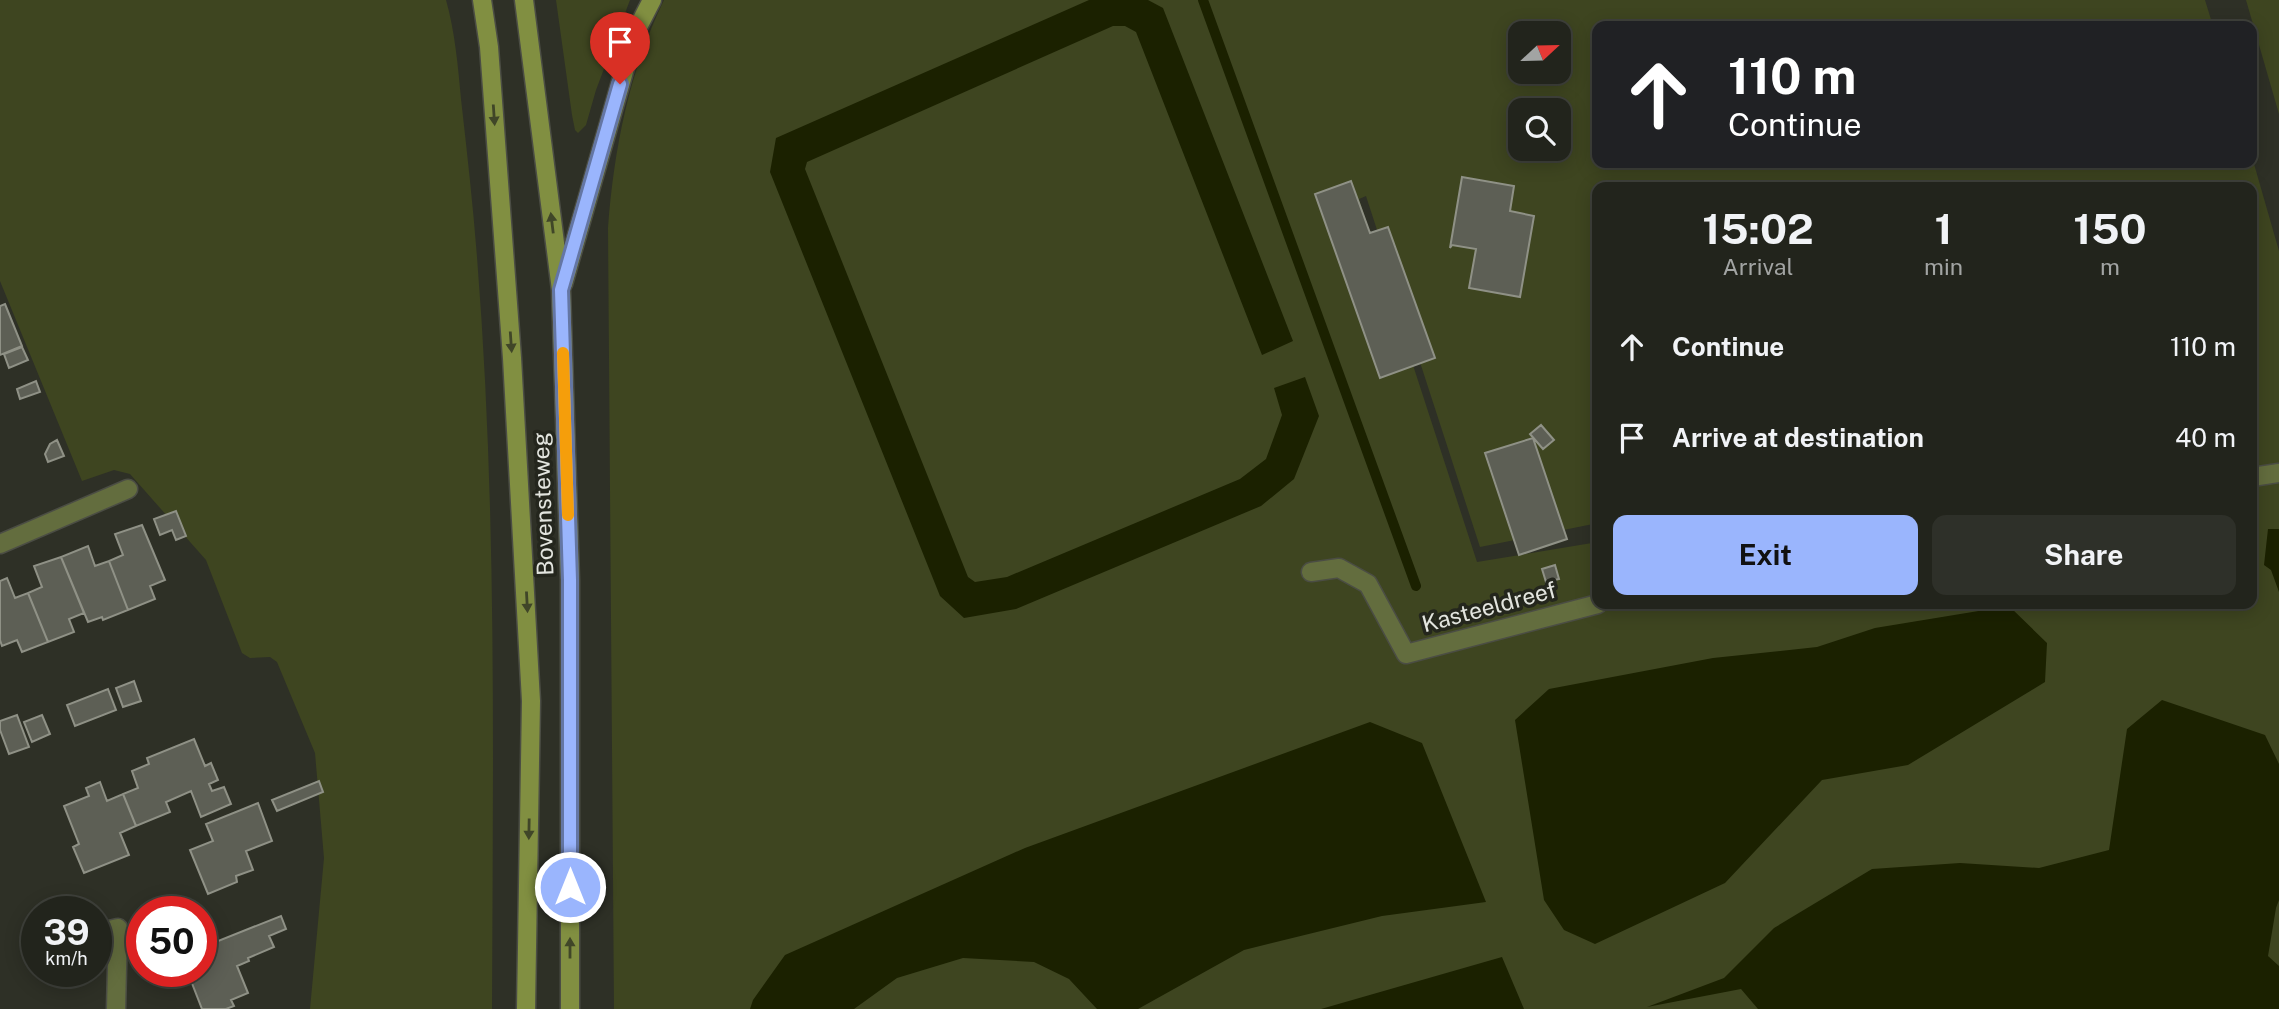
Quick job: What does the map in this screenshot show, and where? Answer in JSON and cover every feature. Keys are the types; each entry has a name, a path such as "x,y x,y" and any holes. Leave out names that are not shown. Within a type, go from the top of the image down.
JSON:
{"main road":[{"path":"471,0 489,47"},
{"name":"Bovensteweg","path":"482,0 489,47 512,358 531,701 526,1009"},
{"name":"Bovensteweg","path":"524,0 561,290 570,580 570,1009"},
{"path":"561,290 635,33 652,0"}],"street":[{"path":"2257,476 2279,473"},
{"path":"0,544 128,489"},
{"name":"Kasteeldreef","path":"1311,572 1339,568 1368,584 1406,654 1592,606"},
{"path":"112,929 118,928 116,1009"}],"shaded area":[{"path":"0,0 446,0 456,49 474,218 488,445 492,633 492,1009 310,1009 324,858 315,753 277,662 270,657 250,658 242,653 206,560 130,474 114,470 82,481 0,281"},
{"path":"556,0 630,0 596,90 586,125 578,133 572,115"},
{"path":"664,0 2205,0 2211,21 1592,21 1592,168 2255,168 2279,251 2279,1009 614,1009 608,228 614,169 632,83"},
{"path":"1089,0 1148,0 1163,8 1293,341 1262,355 1136,32 1125,26 1113,26 807,162 805,169 968,577 975,582 1007,577 1240,479 1266,459 1282,415 1274,388 1305,377 1319,416 1294,479 1261,506 1016,609 964,618 940,596 770,172 776,138"},
{"path":"2246,0 2279,0 2279,114 2257,38 2257,21 2252,21"},
{"path":"2268,529 2279,529 2279,592 2271,570 2264,565"},
{"path":"1991,609 2012,609 2047,643 2045,682 1908,765 1822,780 1725,883 1595,944 1564,930 1544,900 1515,720 1549,689 1713,658 1817,647 1875,628"},
{"path":"2162,700 2265,735 2279,764 2279,900 2268,956 2279,966 2279,1009 1758,1009 1741,989 1647,1007 1724,978 1774,928 1872,869 1960,863 2039,868 2109,850 2127,729"},
{"path":"1370,722 1422,743 1486,902 1382,916 1244,950 1138,1009 1097,1009 1069,979 1034,962 963,958 897,978 854,1009 750,1009 753,1000 785,955 1025,848"},
{"path":"1502,957 1524,1009 1321,1009"}],"building":[{"path":"1462,177 1514,186 1510,211 1534,216 1520,297 1469,288 1476,249 1452,245 1450,248"},
{"path":"1351,181 1370,233 1388,227 1435,358 1380,378 1315,194"},
{"path":"5,304 22,346 0,355 0,306"},
{"path":"22,347 28,360 9,368 4,354"},
{"path":"36,381 40,392 20,399 17,389"},
{"path":"1541,425 1554,440 1543,449 1530,434"},
{"path":"1533,438 1567,539 1519,555 1485,453"},
{"path":"57,440 64,456 48,462 45,454 50,444"},
{"path":"176,511 186,536 176,540 172,530 160,535 154,519"},
{"path":"142,525 165,580 150,586 155,599 128,610 109,561 123,555 115,534"},
{"path":"88,546 95,566 109,561 128,610 103,620 102,617 88,622 61,557"},
{"path":"61,557 84,613 69,619 74,632 48,642 28,593 42,587 34,566"},
{"path":"1555,565 1559,579 1546,582 1542,569"},
{"path":"7,578 15,598 28,593 48,642 22,652 17,640 2,646 0,581"},
{"path":"134,681 141,701 123,707 116,688"},
{"path":"108,689 116,710 75,726 67,705"},
{"path":"17,715 29,747 9,754 0,730 0,721"},
{"path":"42,715 50,734 32,742 24,722"},
{"path":"194,739 205,766 211,763 218,780 209,784 212,791 224,787 231,804 201,817 191,791 166,802 170,812 136,826 123,794 138,788 132,771 149,764 147,758"},
{"path":"319,781 323,792 277,811 272,800"},
{"path":"100,782 107,801 123,794 136,826 120,833 129,855 84,873 73,847 79,844 64,806 89,796 86,788"},
{"path":"258,803 272,841 246,851 253,870 236,876 237,882 208,894 190,850 213,841 206,824"},
{"path":"281,916 286,929 269,936 274,947 237,966 248,993 231,1000 234,1006 226,1009 202,1009 193,987 217,987 217,941"}],"waterway":[{"path":"1203,0 1416,586"}],"slow traffic":[{"path":"563,353 568,515"}],"route":[{"path":"570,887 570,580 561,290 620,84"}]}
